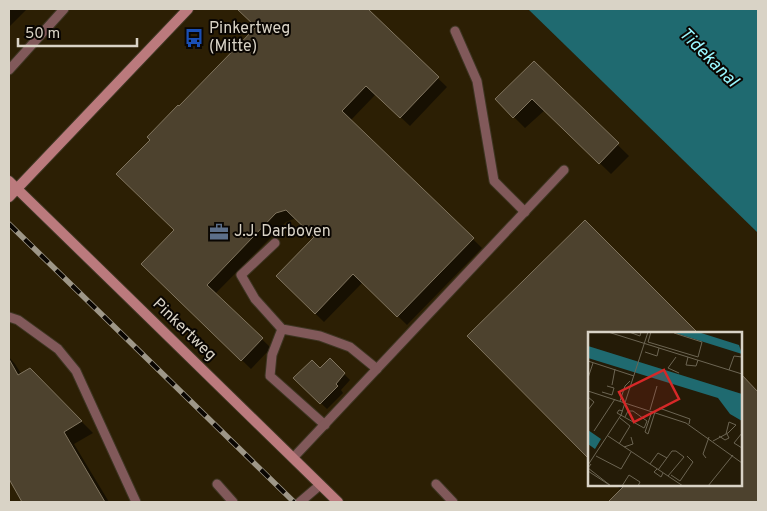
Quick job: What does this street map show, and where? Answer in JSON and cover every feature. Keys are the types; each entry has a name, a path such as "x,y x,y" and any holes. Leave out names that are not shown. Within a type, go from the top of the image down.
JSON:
{"street":[{"path":"9,198 188,9"},
{"name":"Pinkertweg","path":"9,181 338,502"}],"lane":[{"path":"9,70 64,9"},
{"path":"455,31 477,80 494,181 525,212"},
{"path":"293,458 564,170"},
{"path":"275,242 241,275 255,299 282,329 320,336 350,347 377,369"},
{"path":"9,317 18,320 58,349 76,371 136,502"},
{"path":"282,329 272,356 270,376 325,425"},
{"path":"217,484 233,502"},
{"path":"300,502 320,484"},
{"path":"436,484 452,502"}],"shaded area":[{"path":"9,9 528,9 758,233 758,502 9,502"}],"water":[{"name":"Tidekanal","path":"528,9 758,9 758,233"}],"building":[{"path":"237,9 368,9 439,77 400,118 366,86 342,111 474,238 397,317 353,274 315,314 276,276 314,237 286,210 276,213 207,285 263,338 241,361 141,264 174,230 116,174 150,140 147,137 256,27"},
{"path":"534,61 619,143 599,164 532,99 513,118 495,99"},
{"path":"585,220 697,332 588,332 588,458 467,336"},
{"path":"330,358 345,373 336,384 338,386 320,404 293,378 312,360 320,368"},
{"path":"9,359 18,375 30,368 82,421 64,432 105,502 22,502 9,479"},
{"path":"742,375 758,392 758,502 608,502 624,486 742,486"}],"railway":[{"path":"9,224 294,502"}],"place":[{"name":"Pinkertweg (Mitte)","path":"194,38"},
{"name":"J.J. Darboven","path":"219,232"}]}
